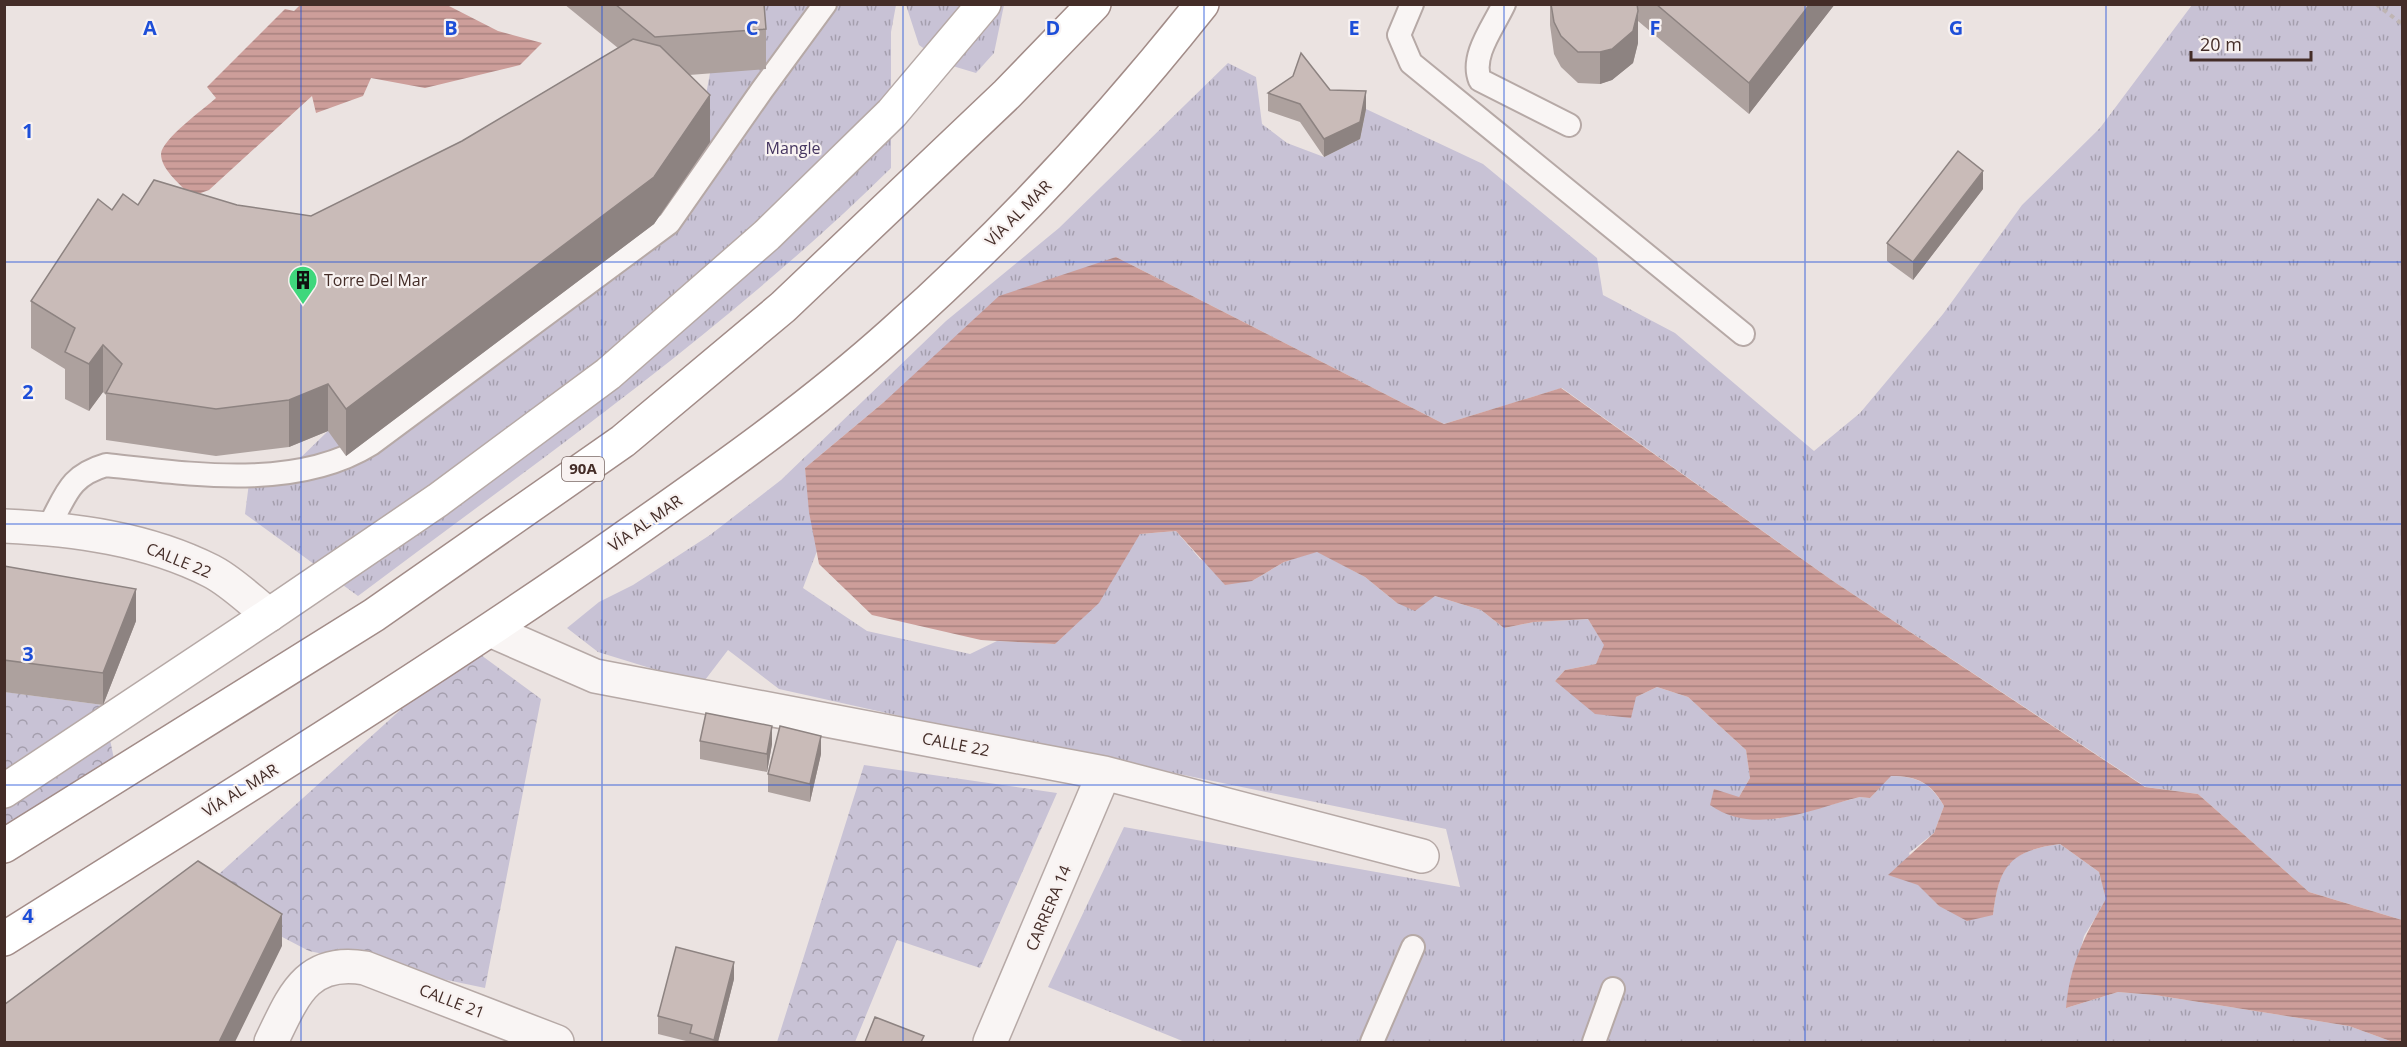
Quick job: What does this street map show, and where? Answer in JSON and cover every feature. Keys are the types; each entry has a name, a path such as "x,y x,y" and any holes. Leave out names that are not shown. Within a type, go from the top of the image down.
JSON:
{"main road":[{"path":"4,791 438,500 608,374 776,227 892,113 984,4"},
{"name":"90A","path":"4,846 374,615 622,441 783,307 1007,94 1094,4"},
{"name":"VÍA AL MAR","path":"4,939 492,631 746,453 891,335 1027,206 1153,66 1202,4"}],"street":[{"name":"CALLE 22","path":"4,526 48,528 148,545 212,571 269,615"},
{"name":"CALLE 22","path":"492,631 595,676 1104,773 1422,856"},
{"name":"CARRERA 14","path":"990,1042 1104,773"},
{"name":"CALLE 21","path":"271,1042 291,1002 311,978 328,967 345,964 365,968 557,1042"}],"lane":[{"path":"48,528 75,479 90,470 106,465 230,476 320,466 350,458 371,444 669,223 825,4"},
{"path":"1412,4 1399,35 1411,63 1743,334"},
{"path":"1504,4 1479,56 1476,70 1480,80 1569,125"},
{"path":"1372,1042 1413,946"},
{"path":"1594,1042 1613,989"}],"path":[{"path":"2376,4 2403,24"}],"green space":[{"name":"Mangle","path":"733,5 896,5 891,32 891,168 765,283 632,391 358,596 245,514 249,483 292,466 328,431 703,111 710,73"},
{"path":"906,5 1004,5 994,53 976,73 946,64 919,45"},
{"path":"2192,5 2402,5 2402,920 2309,892 2198,794 2146,787 1833,581 1562,388 1444,424 1116,257 884,402 805,468 817,551 803,588 867,631 970,654 997,641 1055,644 1140,534 1176,531 1200,559 1252,581 1284,562 1317,551 1365,577 1397,603 1435,596 1481,610 1504,628 1534,622 1588,619 1605,645 1596,664 1565,670 1555,681 1636,697 1657,687 1688,697 1746,750 1750,778 1739,797 1776,819 1860,797 1870,798 1890,776 1916,779 1928,786 1944,806 1934,833 1909,853 1919,885 1939,906 1993,915 2003,872 2018,856 2043,847 2060,844 2099,872 2107,899 2084,936 2066,1008 2118,992 2155,995 2349,1026 2393,1042 1185,1042 1048,987 1124,827 1460,887 1446,829 927,722 779,689 728,650 702,684 598,652 567,628 599,602 633,585 710,535 781,480 946,321 1059,228 1228,63 1256,77 1262,124 1287,143 1324,157 1360,139 1366,109 1483,164 1597,258 1603,295 1675,333 1814,451 1860,413 1943,314 2022,205 2100,128"},
{"path":"470,647 541,699 485,988 309,951 198,893"},
{"path":"5,692 103,705 116,769 5,842"},
{"path":"864,765 1057,793 980,968 897,940 855,1042 777,1042"}],"shaded area":[{"path":"301,4 447,5 498,31 542,43 520,65 425,88 371,78 363,96 316,113 312,96 209,190 198,194 188,193 164,165 161,154 163,148 168,140 216,98 207,87 285,9 294,11"},
{"path":"1116,257 1444,424 1561,388 1833,581 2145,787 2198,794 2309,892 2402,920 2402,1042 2393,1042 2349,1026 2155,995 2118,992 2066,1008 2079,951 2106,899 2099,872 2060,844 2029,851 2018,857 2003,873 1993,915 1967,921 1939,906 1918,885 1888,875 1934,833 1944,806 1929,786 1923,782 1909,777 1891,776 1870,798 1860,797 1784,818 1746,819 1728,814 1710,805 1714,789 1739,797 1750,778 1746,750 1688,697 1657,687 1636,697 1631,718 1595,714 1555,681 1565,670 1596,664 1604,645 1588,619 1534,622 1504,628 1481,610 1435,596 1415,611 1397,603 1365,577 1317,552 1284,562 1252,581 1225,585 1176,531 1140,534 1099,603 1055,644 981,640 872,615 819,564 809,512 805,468 884,402 999,296"}],"building":[{"path":"615,4 764,4 766,29 655,37"},
{"path":"1551,4 1637,4 1638,11 1633,31 1612,49 1600,52 1578,52 1561,36 1554,22"},
{"path":"1656,4 1810,4 1749,83"},
{"name":"Torre Del Mar","path":"633,39 660,46 710,95 654,177 346,409 328,384 289,400 216,409 106,393 122,364 103,345 89,364 65,352 75,328 31,301 98,199 112,210 123,194 138,205 154,180 237,205 311,216 462,141"},
{"path":"1301,53 1330,90 1366,91 1360,122 1324,139 1300,104 1268,93 1293,76"},
{"path":"1958,151 1983,171 1913,262 1887,243"},
{"path":"4,566 136,589 103,673 4,660"},
{"path":"706,713 772,726 767,754 700,741"},
{"path":"780,726 821,736 810,784 768,774"},
{"path":"198,861 282,914 219,1042 4,1042 4,1005"},
{"path":"676,947 734,962 714,1040 690,1033 692,1025 658,1016"},
{"path":"875,1017 924,1036 921,1042 865,1042"}],"place":[{"name":"Torre Del Mar","path":"303,306"}]}
